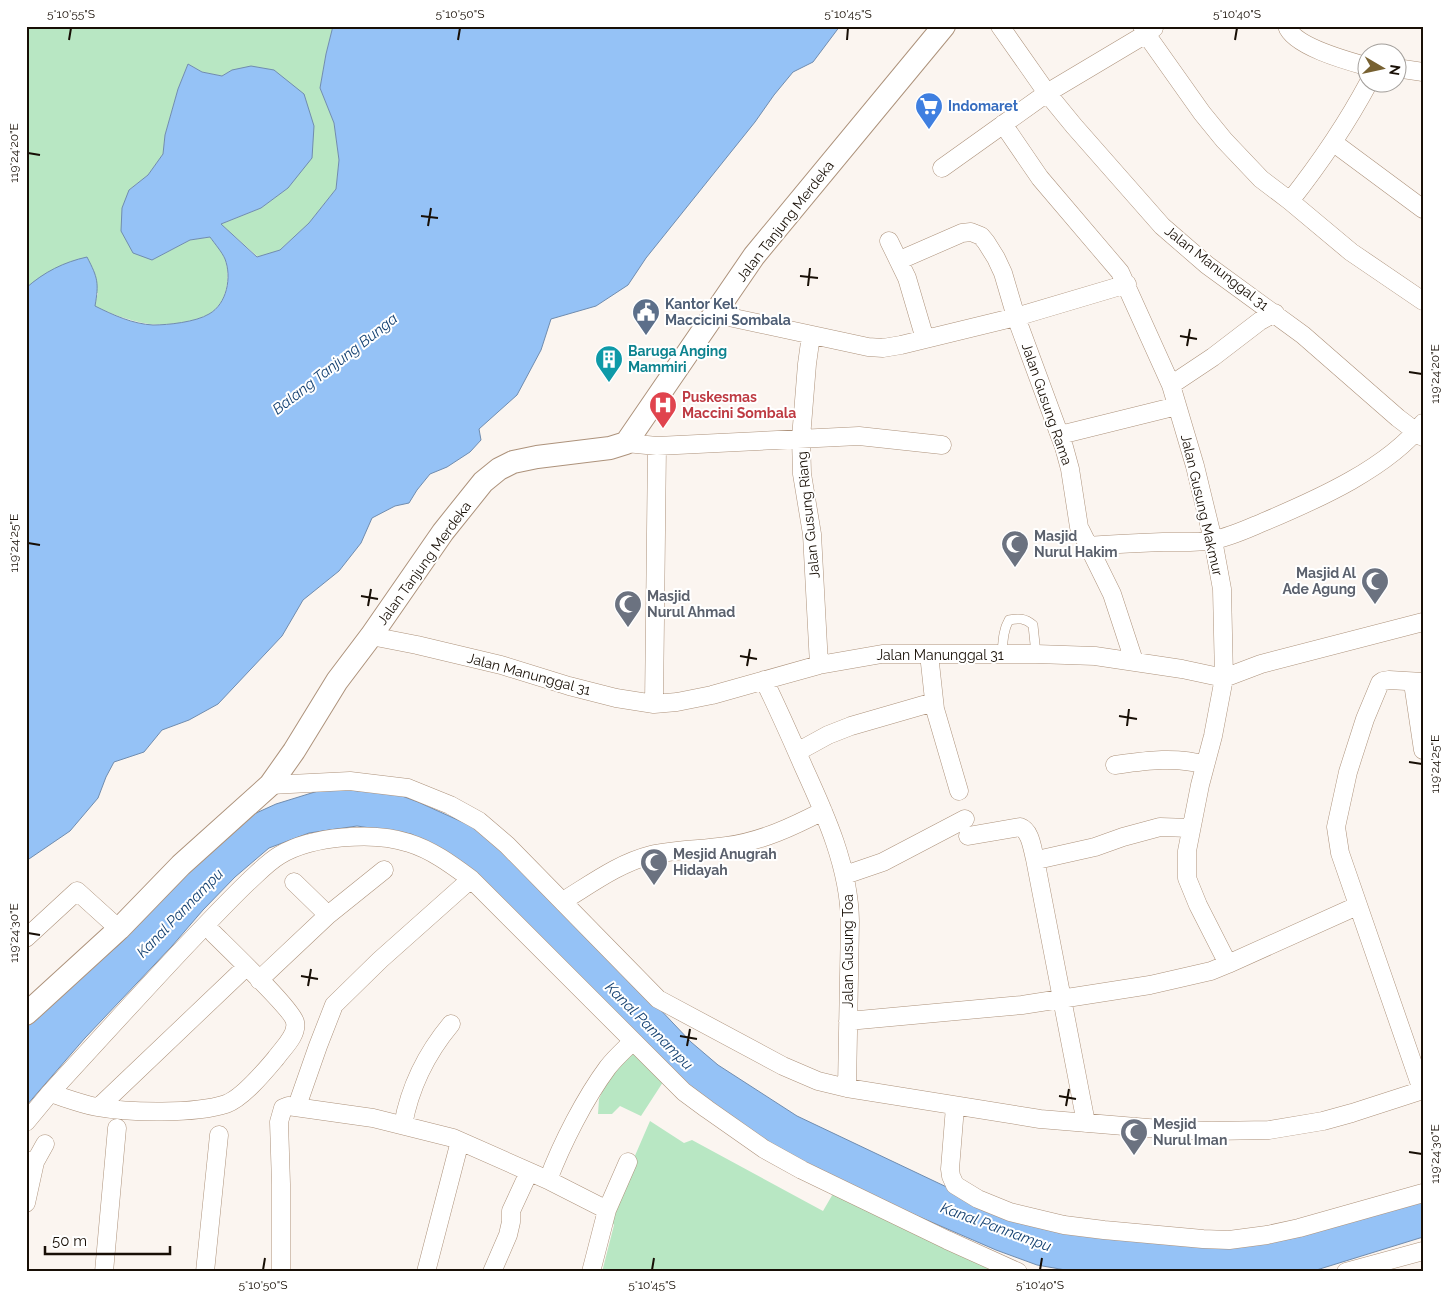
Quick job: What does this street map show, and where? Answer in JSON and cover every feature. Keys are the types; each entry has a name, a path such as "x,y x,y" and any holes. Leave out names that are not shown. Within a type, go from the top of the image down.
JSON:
{"street":[{"name":"Jalan Tanjung Merdeka","path":"26,1014 119,929 181,865 270,785 294,751 337,681 371,636 443,532 483,482 498,469 513,462 537,457 605,449 626,443 754,256 944,26"},
{"name":"Jalan Manunggal 31","path":"1000,26 1074,126 1162,226 1208,265 1303,335 1421,431"},
{"path":"1284,27 1291,34 1320,52 1356,63"},
{"path":"942,168 1048,93 1148,29 1202,113 1224,140 1261,179 1351,252 1423,301"},
{"path":"1406,69 1423,72"},
{"path":"1290,201 1334,143 1363,92"},
{"name":"Jalan Gusung Makmur","path":"1003,124 1040,178 1120,272 1127,284 1171,385 1200,483 1222,589 1224,678 1213,736 1191,828 1187,851 1187,878 1198,905 1228,964"},
{"path":"1334,143 1423,209"},
{"name":"Jalan Gusung Rama","path":"900,260 962,233 971,232 977,234 986,242 996,258 1060,435 1070,469 1078,527 1116,605 1134,661"},
{"path":"889,241 900,260 907,278 925,339"},
{"path":"715,314 868,347 882,348 1016,317 1127,284"},
{"path":"1171,385 1213,358 1260,321 1275,313"},
{"name":"Jalan Gusung Riang","path":"812,335 807,364 801,438 802,474 812,534 819,665"},
{"path":"1060,435 1177,406"},
{"path":"1088,546 1213,540 1246,529 1328,492 1356,477 1394,452 1421,431"},
{"path":"626,443 657,446 859,436 942,445"},
{"path":"654,704 657,446"},
{"path":"1224,678 1262,664 1423,622"},
{"name":"Jalan Manunggal 31","path":"371,636 500,665 616,698 654,704 686,700 819,665 882,654 1095,656 1182,669 1224,678"},
{"path":"929,654 938,721 959,791"},
{"name":"Jalan Gusung Toa","path":"764,680 823,811 845,875 850,900 848,1088"},
{"path":"270,785 350,782 408,788 450,805 479,821 500,839 658,999 783,1066 818,1081 955,1107 1040,1119 1211,1131 1269,1130 1352,1114 1422,1090 1357,906 1340,853 1336,837 1336,827 1348,772 1365,719 1383,680 1418,682 1423,750"},
{"path":"797,752 828,735 851,726 934,702"},
{"path":"1115,765 1172,760 1205,764"},
{"path":"563,901 632,862 670,852 721,847 757,840 776,834 823,811"},
{"path":"1035,859 1095,847 1160,826 1191,828"},
{"path":"845,875 883,862 966,828 1023,828 1029,836 1035,859 1086,1123"},
{"path":"26,1122 50,1093 218,910 280,855 295,848 327,840 369,837 390,838 410,843 445,860 471,879 684,1092 764,1149 802,1170 1018,1272"},
{"path":"99,1107 253,973 384,870"},
{"path":"297,1106 334,1005 380,960 471,879"},
{"path":"294,882 328,915"},
{"path":"26,938 77,891 119,929"},
{"path":"848,1021 1022,1005 1150,985 1211,971 1357,906"},
{"path":"50,1093 99,1107 118,1110 184,1111 227,1104 240,1095 271,1064 292,1036 296,1026 294,1017 213,933"},
{"path":"403,1125 416,1079 430,1052 451,1024"},
{"path":"548,1180 586,1101 609,1066 632,1042"},
{"path":"281,1272 282,1184 279,1122 282,1108 288,1106 373,1118 460,1141 548,1180 607,1210"},
{"path":"955,1107 950,1169 950,1176 955,1185 978,1199 1010,1212 1064,1225 1112,1231 1228,1240 1249,1238 1299,1228 1423,1193"},
{"path":"104,1272 117,1128"},
{"path":"205,1272 219,1135"},
{"path":"426,1272 460,1141"},
{"path":"26,1203 31,1161 45,1144"},
{"path":"591,1272 607,1210 628,1162"},
{"path":"492,1272 508,1235 512,1207 529,1172"},
{"path":"1346,1272 1423,1251"}],"lane":[{"path":"1002,654 1006,624 1009,620 1017,618 1027,620 1034,625 1036,654"}],"green space":[{"path":"26,26 333,26 320,88 334,123 339,160 336,189 309,223 280,250 258,257 221,224 261,208 288,188 232,70 222,76 202,72 188,64 178,89 165,135 163,154 148,175 129,190 152,260 190,240 210,237 222,253 227,266 226,290 220,304 209,314 196,319 171,324 149,324 121,317 94,306 98,293 26,288"},
{"path":"636,1051 665,1079 641,1116 620,1106 612,1114 598,1114 599,1099 609,1077"},
{"path":"650,1121 684,1143 692,1140 823,1211 834,1192 1005,1272 602,1272 614,1225 608,1218"}],"water":[{"name":"Balang Tanjung Bunga","path":"333,26 840,26 813,62 793,72 774,95 755,122 646,258 628,285 596,306 551,319 541,350 517,395 479,429 481,440 470,452 447,467 430,474 409,503 395,506 372,518 361,543 339,571 303,600 282,636 218,704 189,720 162,730 144,752 114,762 98,798 70,831 26,861 26,288 55,268 87,257 97,281 95,306 116,316 138,323 159,325 197,319 215,310 224,297 228,282 225,259 218,248 210,237 190,240 152,260 133,253 121,231 122,208 129,190 148,175 163,154 165,135 178,89 188,64 202,72 222,76 232,70 251,66 274,70 304,94 314,126 312,158 288,188 261,208 221,224 257,257 280,250 309,223 336,189 339,160 334,123 320,88"},
{"name":"Kanal Pannampu","path":"346,790 394,793 480,830 636,984 691,1042 718,1065 797,1116 974,1200 1202,1244 1423,1198 1423,1237 1310,1272 1077,1272 1037,1265 996,1250 825,1176 719,1115 454,856 411,834 357,826 309,833 269,848 235,877 203,910 172,946 85,1038 26,1106 26,1026 122,942 155,907 175,882 254,814 276,804 318,791"}],"place":[{"name":"Indomaret","path":"929,130"},
{"name":"Kantor Kel. Maccicini Sombala","path":"646,336"},
{"name":"Baruga Anging Mammiri","path":"609,383"},
{"name":"Puskesmas Maccini Sombala","path":"663,429"},
{"name":"Masjid Nurul Hakim","path":"1015,568"},
{"name":"Masjid Al Ade Agung","path":"1375,605"},
{"name":"Masjid Nurul Ahmad","path":"628,628"},
{"name":"Mesjid Anugrah Hidayah","path":"654,886"},
{"name":"Mesjid Nurul Iman","path":"1134,1156"}]}
